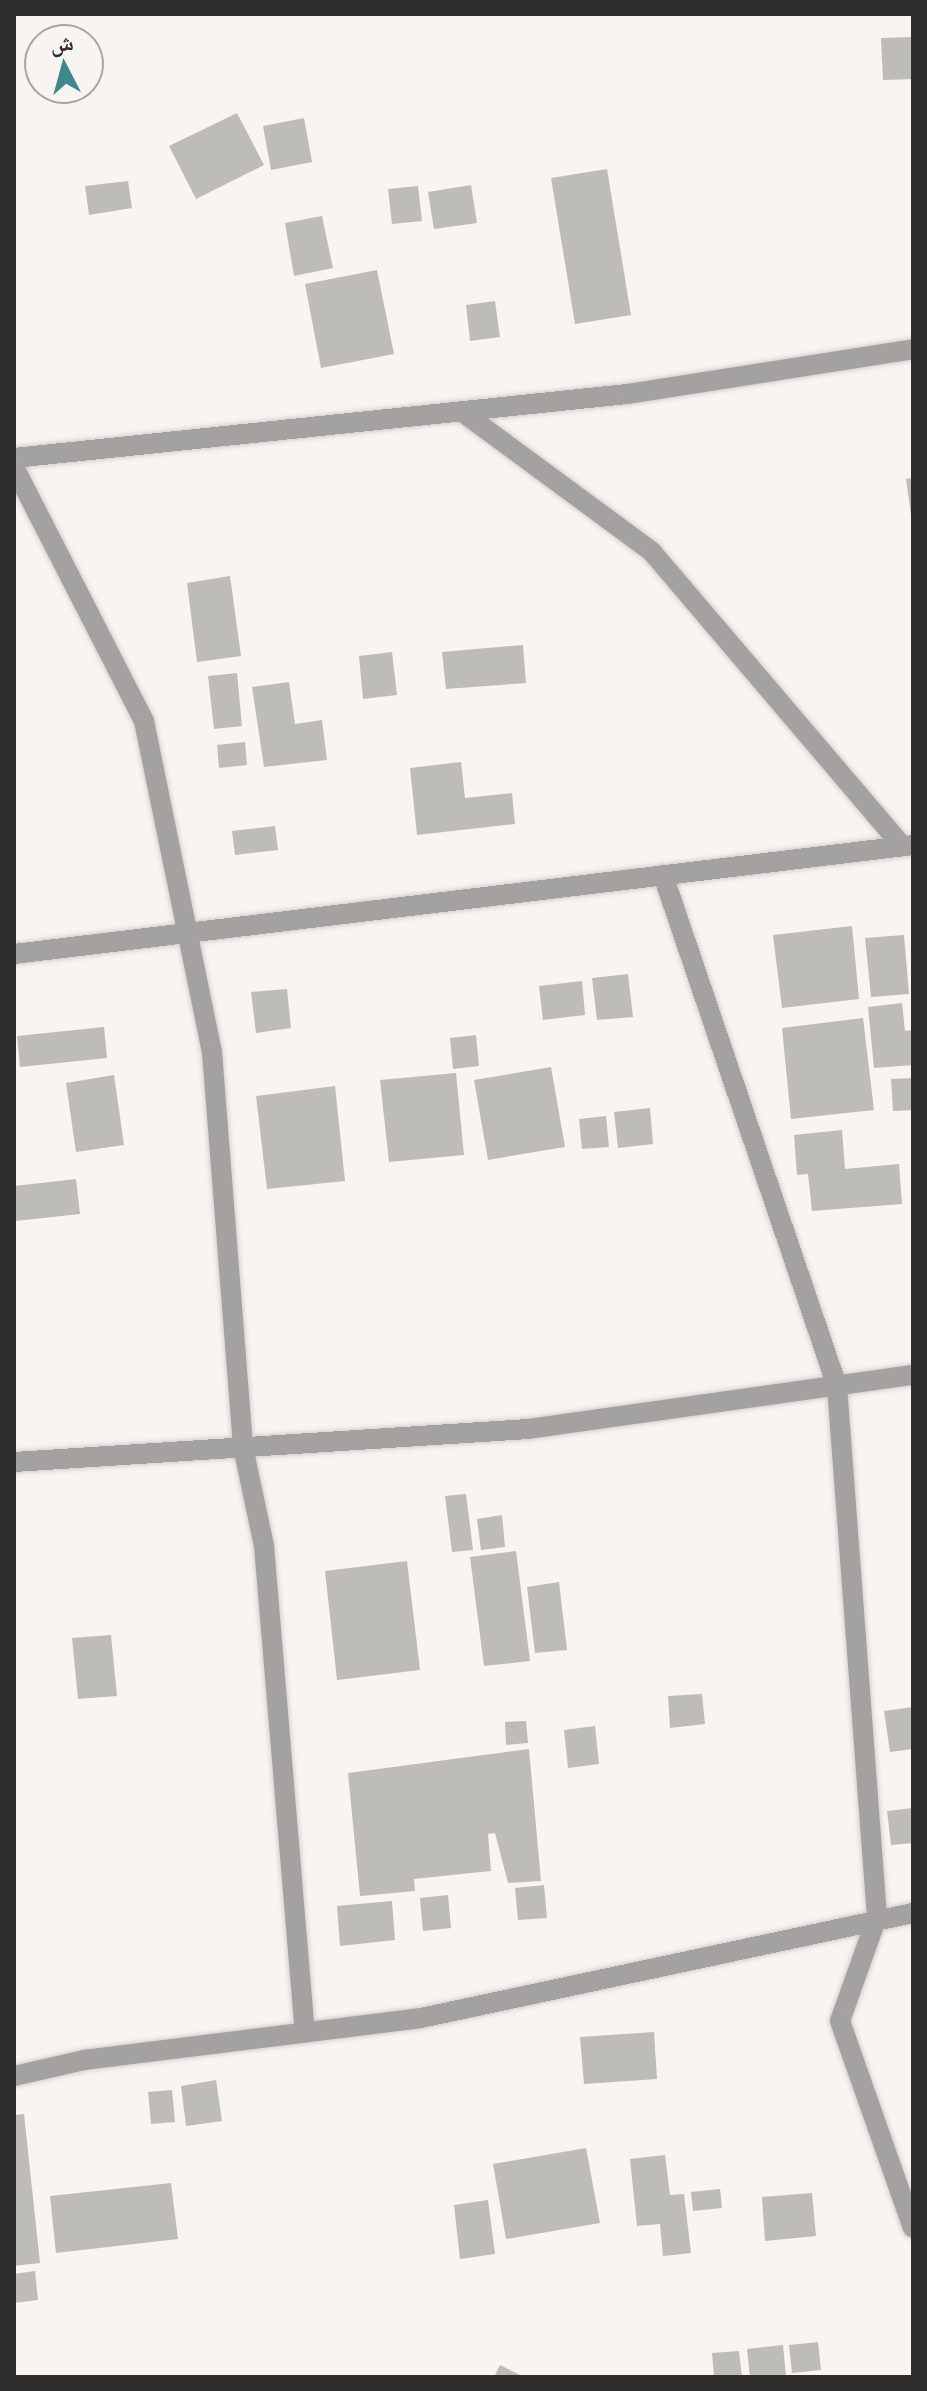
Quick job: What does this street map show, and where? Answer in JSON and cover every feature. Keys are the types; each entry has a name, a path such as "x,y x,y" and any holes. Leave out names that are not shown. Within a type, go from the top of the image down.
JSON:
{"street":[{"path":"14,458 627,394 913,349"},
{"path":"461,411 652,552 908,845"},
{"path":"14,467 144,721 212,1052 243,1447 264,1546 305,2032"},
{"path":"14,954 908,845"},
{"path":"663,875 837,1386 877,1917 840,2021 913,2228"},
{"path":"14,1462 528,1429 913,1375"},
{"path":"14,2076 84,2060 421,2018 877,1917 913,1913"}],"building":[{"path":"913,37 913,79 883,80 881,38"},
{"path":"237,113 264,165 196,199 169,146"},
{"path":"304,118 312,162 271,170 263,126"},
{"path":"607,169 631,315 575,324 551,178"},
{"path":"128,181 132,208 89,215 85,186"},
{"path":"471,185 477,223 434,229 428,192"},
{"path":"418,186 422,221 392,224 388,189"},
{"path":"322,216 333,268 294,276 285,223"},
{"path":"377,270 394,354 321,368 305,284"},
{"path":"495,301 500,337 470,341 466,305"},
{"path":"913,478 913,515 911,515 906,479"},
{"path":"230,576 241,656 197,662 187,583"},
{"path":"523,645 526,683 446,689 442,652"},
{"path":"392,652 397,695 363,699 359,656"},
{"path":"237,673 242,726 214,729 208,676"},
{"path":"289,682 295,724 322,720 327,760 264,767 252,687"},
{"path":"245,742 247,765 219,768 217,745"},
{"path":"461,762 465,798 512,793 515,824 417,835 410,768"},
{"path":"275,826 278,850 235,855 232,831"},
{"path":"852,926 859,999 782,1008 773,935"},
{"path":"904,935 909,994 871,997 865,938"},
{"path":"628,974 633,1017 597,1020 592,978"},
{"path":"582,981 585,1015 543,1020 539,986"},
{"path":"287,989 291,1028 256,1033 251,992"},
{"path":"902,1003 905,1031 913,1030 913,1065 874,1068 868,1007"},
{"path":"863,1018 874,1110 791,1119 782,1028"},
{"path":"104,1027 107,1058 20,1067 17,1036"},
{"path":"476,1035 479,1066 453,1069 450,1038"},
{"path":"551,1067 565,1147 488,1160 474,1080"},
{"path":"456,1073 464,1155 389,1162 380,1080"},
{"path":"114,1075 124,1145 76,1152 66,1083"},
{"path":"913,1078 913,1110 893,1111 891,1079"},
{"path":"335,1086 345,1181 267,1189 256,1096"},
{"path":"650,1108 653,1144 618,1148 614,1112"},
{"path":"606,1116 609,1147 582,1149 579,1119"},
{"path":"842,1130 845,1169 899,1164 902,1204 812,1211 808,1174 797,1175 794,1135"},
{"path":"76,1179 80,1214 16,1221 14,1186"},
{"path":"466,1494 473,1550 452,1552 445,1496"},
{"path":"502,1515 505,1547 481,1550 477,1519"},
{"path":"516,1551 530,1661 484,1666 470,1557"},
{"path":"407,1561 420,1670 337,1680 325,1571"},
{"path":"559,1582 567,1650 535,1653 527,1587"},
{"path":"111,1635 117,1696 78,1699 72,1638"},
{"path":"702,1694 705,1724 670,1728 668,1696"},
{"path":"913,1707 913,1749 890,1752 884,1711"},
{"path":"526,1721 528,1743 506,1745 505,1722"},
{"path":"595,1726 599,1764 568,1768 564,1730"},
{"path":"529,1749 541,1881 508,1883 495,1833 488,1834 491,1871 414,1879 415,1891 360,1896 348,1773"},
{"path":"913,1808 913,1843 891,1845 887,1811"},
{"path":"544,1885 547,1918 518,1920 515,1888"},
{"path":"448,1895 451,1928 423,1931 420,1898"},
{"path":"392,1901 395,1940 340,1946 337,1906"},
{"path":"654,2032 657,2079 584,2084 580,2037"},
{"path":"216,2080 222,2121 186,2126 181,2086"},
{"path":"172,2090 175,2122 151,2124 148,2092"},
{"path":"24,2114 40,2263 14,2266 14,2115"},
{"path":"586,2148 600,2223 506,2239 493,2164"},
{"path":"665,2155 670,2195 684,2194 691,2253 663,2256 660,2224 637,2226 630,2159"},
{"path":"171,2183 178,2239 56,2253 50,2196"},
{"path":"720,2189 722,2208 693,2211 691,2192"},
{"path":"812,2193 816,2236 765,2241 762,2197"},
{"path":"488,2200 495,2254 460,2259 454,2205"},
{"path":"35,2271 38,2300 14,2303 14,2274"},
{"path":"818,2342 821,2370 792,2373 789,2345"},
{"path":"783,2345 786,2377 750,2377 747,2349"},
{"path":"739,2351 742,2377 714,2377 712,2353"},
{"path":"500,2365 524,2377 494,2377"}]}
